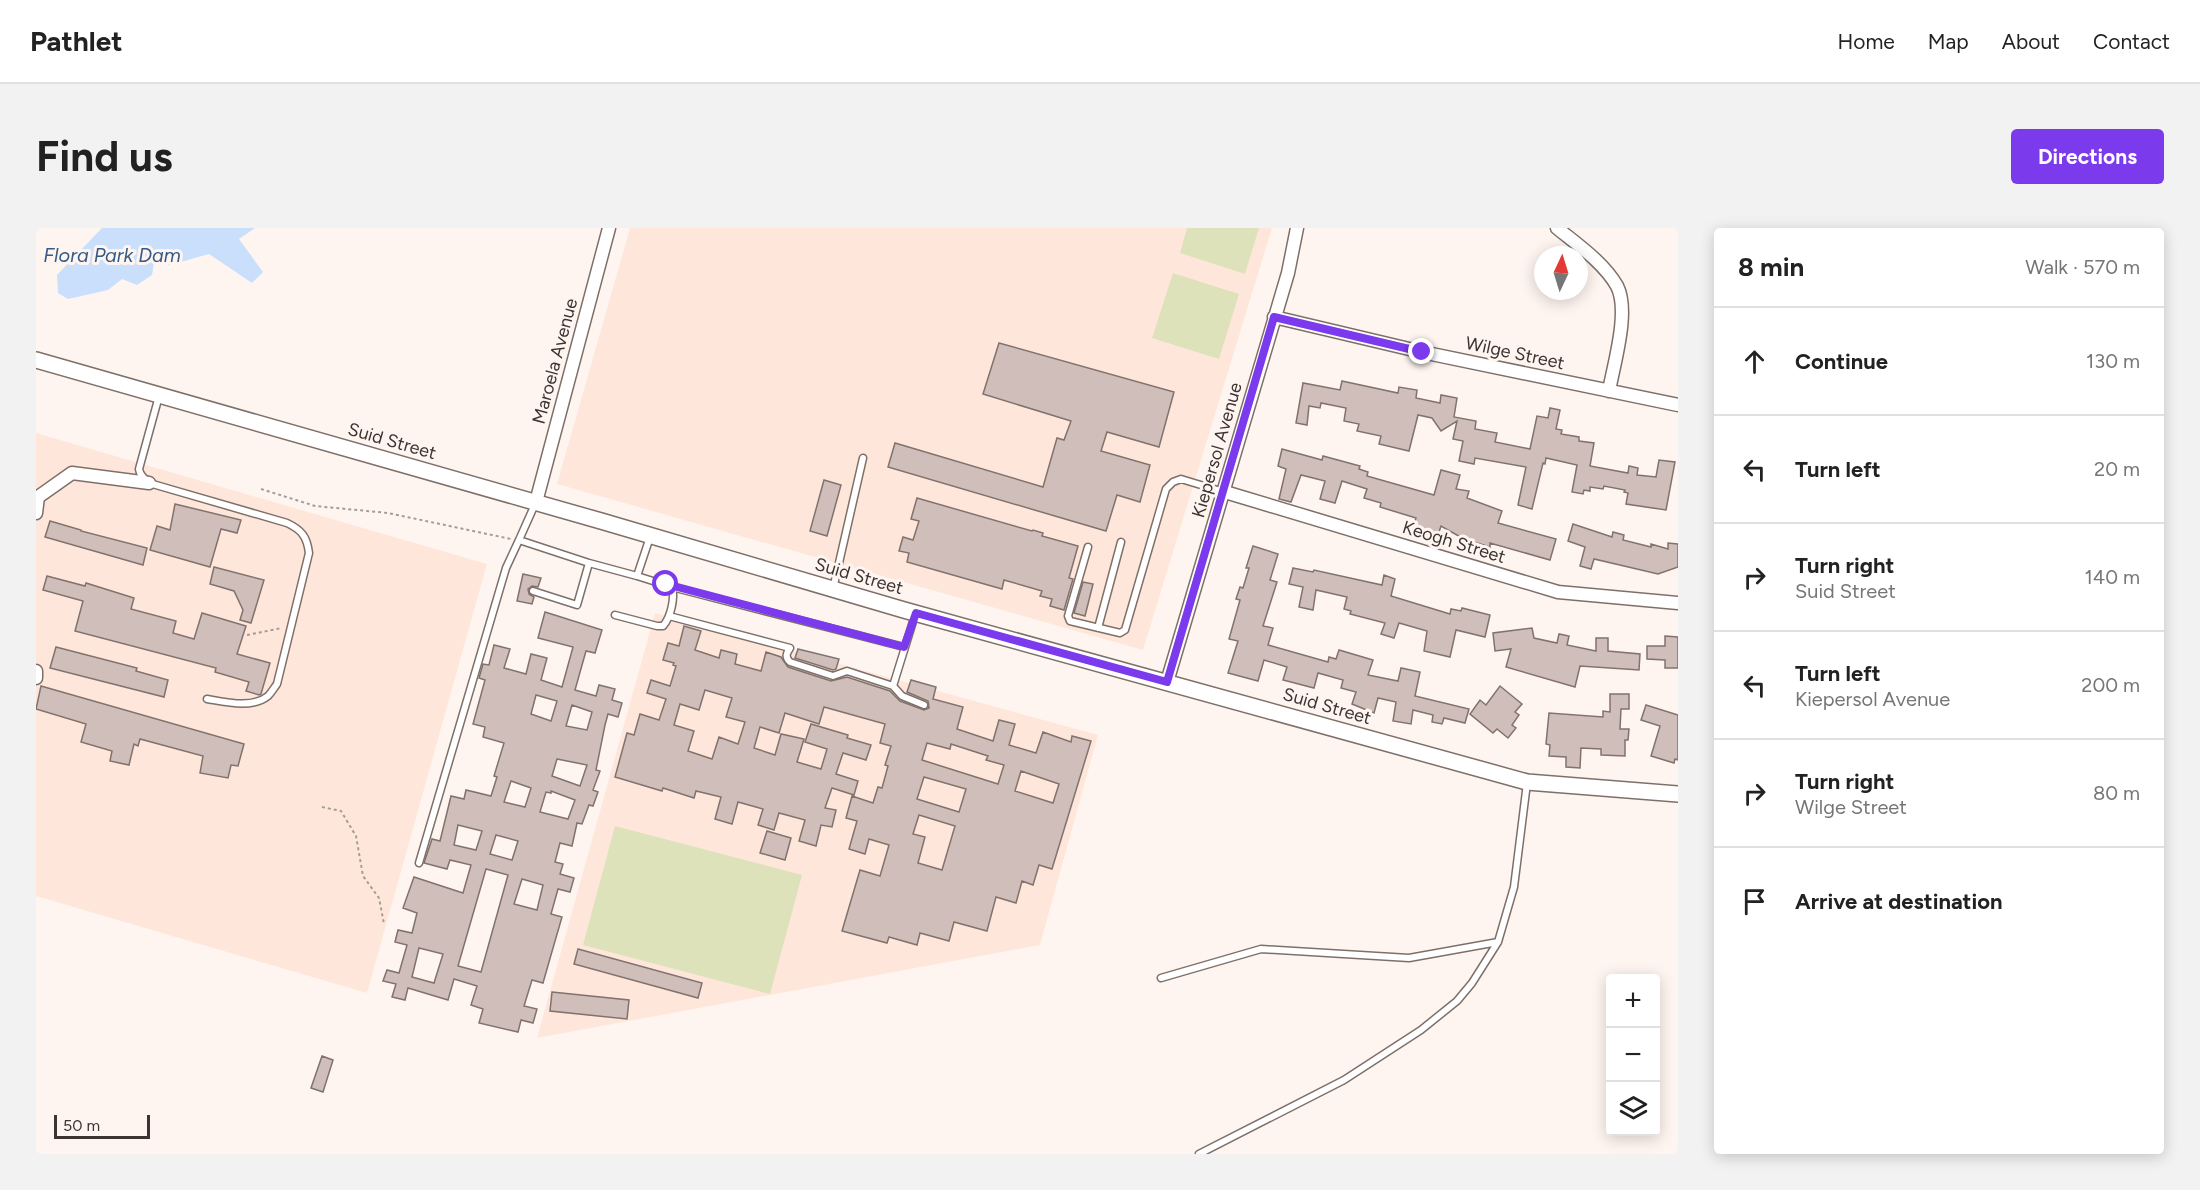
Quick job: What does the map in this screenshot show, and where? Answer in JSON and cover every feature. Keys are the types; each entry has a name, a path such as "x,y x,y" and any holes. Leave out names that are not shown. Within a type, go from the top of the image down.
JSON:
{"street":[{"name":"Maroela Avenue","path":"536,502 609,228"},
{"name":"Kiepersol Avenue","path":"1167,682 1288,273 1297,228"},
{"path":"1557,228 1590,255 1608,274 1617,287 1622,302 1622,316 1609,391"},
{"name":"Wilge Street","path":"1274,317 1422,352 1678,405"},
{"name":"Suid Street","path":"36,360 916,613 1527,782 1678,794"},
{"path":"36,513 38,497 72,473 149,483"},
{"name":"Keogh Street","path":"1225,492 1558,592 1678,603"},
{"path":"36,671 36,678"}],"lane":[{"path":"159,395 139,469 140,475 149,483 287,523 304,533 308,542 309,553 277,684 267,697 253,702 236,704 207,699"},
{"path":"833,589 863,458"},
{"path":"1088,547 1068,616 1070,621 1120,633 1125,630 1166,489 1173,482 1181,479 1225,492"},
{"path":"419,863 506,568 536,502"},
{"path":"637,576 650,536"},
{"path":"519,540 672,587 904,647"},
{"path":"1098,628 1121,542"},
{"path":"533,591 577,605 589,563"},
{"path":"615,615 663,626 669,616 674,594 672,587"},
{"path":"893,686 916,613"},
{"path":"669,616 789,648 786,654 790,662 833,676 848,671 893,686 902,696 924,705"},
{"path":"1199,1154 1344,1080 1421,1030 1457,1001 1472,983 1498,942 1514,887 1527,782"},
{"path":"1161,978 1261,949 1409,958 1498,942"}],"path":[{"path":"261,489 315,506 388,513 519,540"},
{"path":"247,635 291,627"},
{"path":"322,807 340,811 356,836 363,876 379,898 384,924"}],"shaded area":[{"path":"630,228 1272,228 1143,650 557,484"},
{"path":"36,433 487,564 367,993 36,896"},
{"path":"655,613 1098,735 1040,945 537,1038"}],"green space":[{"path":"1187,228 1259,228 1245,274 1180,253"},
{"path":"1173,273 1239,294 1219,359 1152,338"},
{"path":"615,826 802,875 770,994 583,945"}],"water":[{"name":"Flora Park Dam","path":"102,228 255,228 239,239 263,272 252,283 209,254 170,265 154,263 152,275 137,285 122,279 108,290 68,299 58,293 57,275"}],"building":[{"path":"999,343 1174,392 1159,447 1107,432 1101,451 1150,465 1140,502 1117,495 1106,531 888,467 895,443 1043,487 1057,438 1064,440 1071,421 983,394"},
{"path":"1342,381 1398,393 1399,387 1417,390 1416,398 1440,403 1441,395 1457,398 1454,417 1476,421 1475,429 1497,433 1495,442 1530,449 1537,416 1548,418 1550,408 1560,410 1556,429 1562,430 1561,434 1579,437 1579,441 1594,443 1590,466 1628,473 1629,466 1638,468 1637,475 1656,477 1659,460 1675,462 1666,510 1626,504 1628,493 1624,492 1625,490 1604,486 1603,489 1590,487 1590,491 1584,490 1583,494 1572,492 1577,465 1546,458 1532,509 1518,505 1526,467 1475,458 1474,464 1459,461 1463,441 1453,439 1457,421 1441,431 1432,418 1418,415 1409,451 1379,444 1381,436 1357,431 1359,424 1344,421 1346,408 1321,403 1320,408 1309,406 1307,425 1296,423 1303,383 1340,390"},
{"path":"1282,449 1322,460 1323,456 1360,466 1359,469 1368,472 1367,476 1434,495 1441,470 1460,475 1456,489 1469,491 1467,498 1502,511 1498,523 1556,539 1550,560 1490,543 1490,547 1464,539 1441,526 1438,535 1413,527 1416,518 1380,507 1381,503 1364,498 1367,489 1342,481 1335,503 1320,499 1325,481 1301,475 1291,502 1279,499 1286,469 1278,466"},
{"path":"824,480 841,485 827,536 810,531"},
{"path":"917,498 1033,530 1043,533 1042,536 1078,546 1069,578 1073,579 1064,610 1050,606 1052,599 1040,596 1042,591 1004,580 1002,589 907,562 909,553 899,551 903,537 913,540 919,521 911,519"},
{"path":"175,504 241,520 237,533 221,529 210,567 150,550 157,526 170,530"},
{"path":"50,521 147,548 143,565 45,537"},
{"path":"1573,524 1612,537 1613,532 1624,535 1623,540 1651,547 1651,544 1668,549 1668,543 1678,544 1678,567 1658,574 1594,559 1591,569 1580,566 1585,547 1568,541"},
{"path":"1253,546 1278,554 1270,580 1277,582 1263,626 1273,628 1268,645 1328,662 1329,657 1336,659 1339,650 1373,660 1368,675 1398,681 1401,668 1420,672 1415,696 1469,709 1465,723 1444,718 1442,724 1432,722 1433,715 1413,710 1411,724 1393,721 1396,702 1378,698 1374,713 1352,704 1356,692 1341,688 1343,680 1318,673 1314,688 1283,680 1287,667 1264,660 1258,681 1228,673 1238,641 1229,639 1240,600 1236,599 1240,587 1243,588"},
{"path":"214,567 264,580 251,623 240,620 243,610 234,591 210,584"},
{"path":"1293,568 1313,572 1314,570 1382,585 1384,575 1395,579 1391,596 1450,614 1451,609 1461,611 1462,608 1490,615 1485,637 1456,630 1450,657 1424,651 1427,631 1399,623 1394,638 1381,634 1385,623 1350,614 1351,611 1344,609 1347,597 1316,590 1313,610 1299,607 1303,587 1289,584"},
{"path":"523,574 541,578 538,587 532,586 528,589 529,594 534,597 532,604 517,601"},
{"path":"47,576 85,586 86,583 134,598 131,609 176,621 173,633 194,639 202,613 246,626 237,654 270,663 261,694 246,691 249,682 215,672 216,668 75,631 83,601 43,590"},
{"path":"1083,582 1093,584 1085,616 1074,613"},
{"path":"545,612 602,630 595,653 586,651 575,690 596,696 599,685 615,689 612,700 622,703 618,717 608,714 596,770 600,771 593,790 598,792 593,806 589,805 582,824 577,823 572,846 560,843 555,862 563,864 560,874 574,878 570,892 558,889 551,914 562,917 543,983 532,980 524,1006 537,1009 533,1023 521,1020 518,1032 479,1023 483,1009 471,1005 477,986 454,979 448,1000 408,988 405,1000 392,997 396,984 383,981 387,970 399,973 407,945 395,942 398,930 412,933 417,913 403,908 414,877 463,893 471,865 450,860 447,869 424,863 432,839 440,841 451,796 464,799 466,790 491,796 497,777 494,776 504,743 483,737 485,727 473,724 485,680 479,678 483,664 489,665 494,645 510,649 504,668 526,674 531,654 547,658 541,680 562,687 573,647 538,638","holes":["536,695 557,701 551,721 531,714","572,705 592,712 587,730 566,726","557,759 587,765 580,786 552,776","511,781 531,788 525,807 504,802","551,791 575,800 568,819 540,812 546,792 551,793","458,825 482,831 476,850 454,845","496,835 518,841 512,860 490,854","486,869 508,875 481,972 458,966","522,879 543,885 537,910 514,904","419,948 443,954 434,983 412,977"]},
{"path":"684,626 701,631 695,650 719,658 721,650 737,654 735,664 761,671 766,652 781,657 788,667 831,681 847,677 890,691 900,701 924,710 929,708 928,701 907,692 911,680 936,687 933,699 963,707 957,729 993,741 999,720 1015,724 1009,745 1036,753 1043,732 1071,742 1072,736 1091,741 1052,869 1039,865 1033,885 1022,881 1016,903 996,897 987,931 954,922 949,941 920,933 917,945 889,937 887,943 842,931 860,870 880,876 889,845 869,839 865,854 849,849 857,821 846,818 852,796 873,803 878,787 882,788 888,766 885,765 891,746 880,743 885,724 824,707 819,724 785,713 779,733 760,727 754,748 775,755 781,734 804,739 797,762 821,769 827,749 805,742 811,724 848,735 847,738 871,745 866,760 843,753 836,774 858,781 854,795 832,788 825,808 836,810 832,827 821,825 816,846 799,841 805,820 779,813 774,830 758,825 763,809 738,802 732,824 715,819 721,797 696,791 694,798 615,777 627,733 634,735 640,714 659,720 666,699 647,693 651,680 670,686 676,666 673,665 674,663 663,660 668,643 679,646","holes":["705,690 732,698 726,717 745,722 738,744 719,737 712,759 688,751 694,731 674,725 680,704 699,710","927,743 950,749 951,744 988,756 986,760 1004,765 998,784 922,760","1021,771 1059,784 1053,803 1015,791","924,777 966,789 959,812 917,799","919,815 955,826 942,870 918,863 925,837 913,834"]},
{"path":"1532,628 1534,638 1557,643 1559,634 1569,636 1567,645 1596,651 1596,638 1608,638 1608,651 1640,654 1639,670 1580,666 1575,687 1506,667 1511,649 1495,651 1493,633"},
{"path":"1665,636 1678,637 1678,668 1665,668 1665,660 1647,659 1647,646 1665,646"},
{"path":"56,647 137,668 136,671 168,680 164,697 50,668"},
{"path":"798,649 839,659 836,669 795,658"},
{"path":"41,686 244,744 238,766 231,765 228,778 200,773 203,756 140,739 138,746 134,744 129,765 110,761 112,751 81,742 86,724 36,709"},
{"path":"1500,686 1522,704 1515,712 1519,715 1512,725 1516,728 1508,738 1497,729 1493,733 1470,714 1480,700 1486,705"},
{"path":"1610,694 1629,694 1629,709 1621,709 1620,729 1629,729 1628,740 1625,740 1625,756 1601,755 1601,749 1581,748 1580,768 1566,767 1566,757 1549,756 1550,745 1546,744 1549,713 1603,717 1603,711 1610,712"},
{"path":"1646,705 1678,715 1678,760 1675,759 1674,763 1651,756 1660,726 1641,720"},
{"path":"767,831 791,838 785,860 760,853"},
{"path":"578,949 702,983 698,998 574,964"},
{"path":"552,992 629,1000 627,1019 550,1011"},
{"path":"322,1056 333,1060 323,1092 311,1088"}],"route":[{"path":"666,584 904,647 916,613 1167,682 1225,492 1274,317 1422,352"}]}
